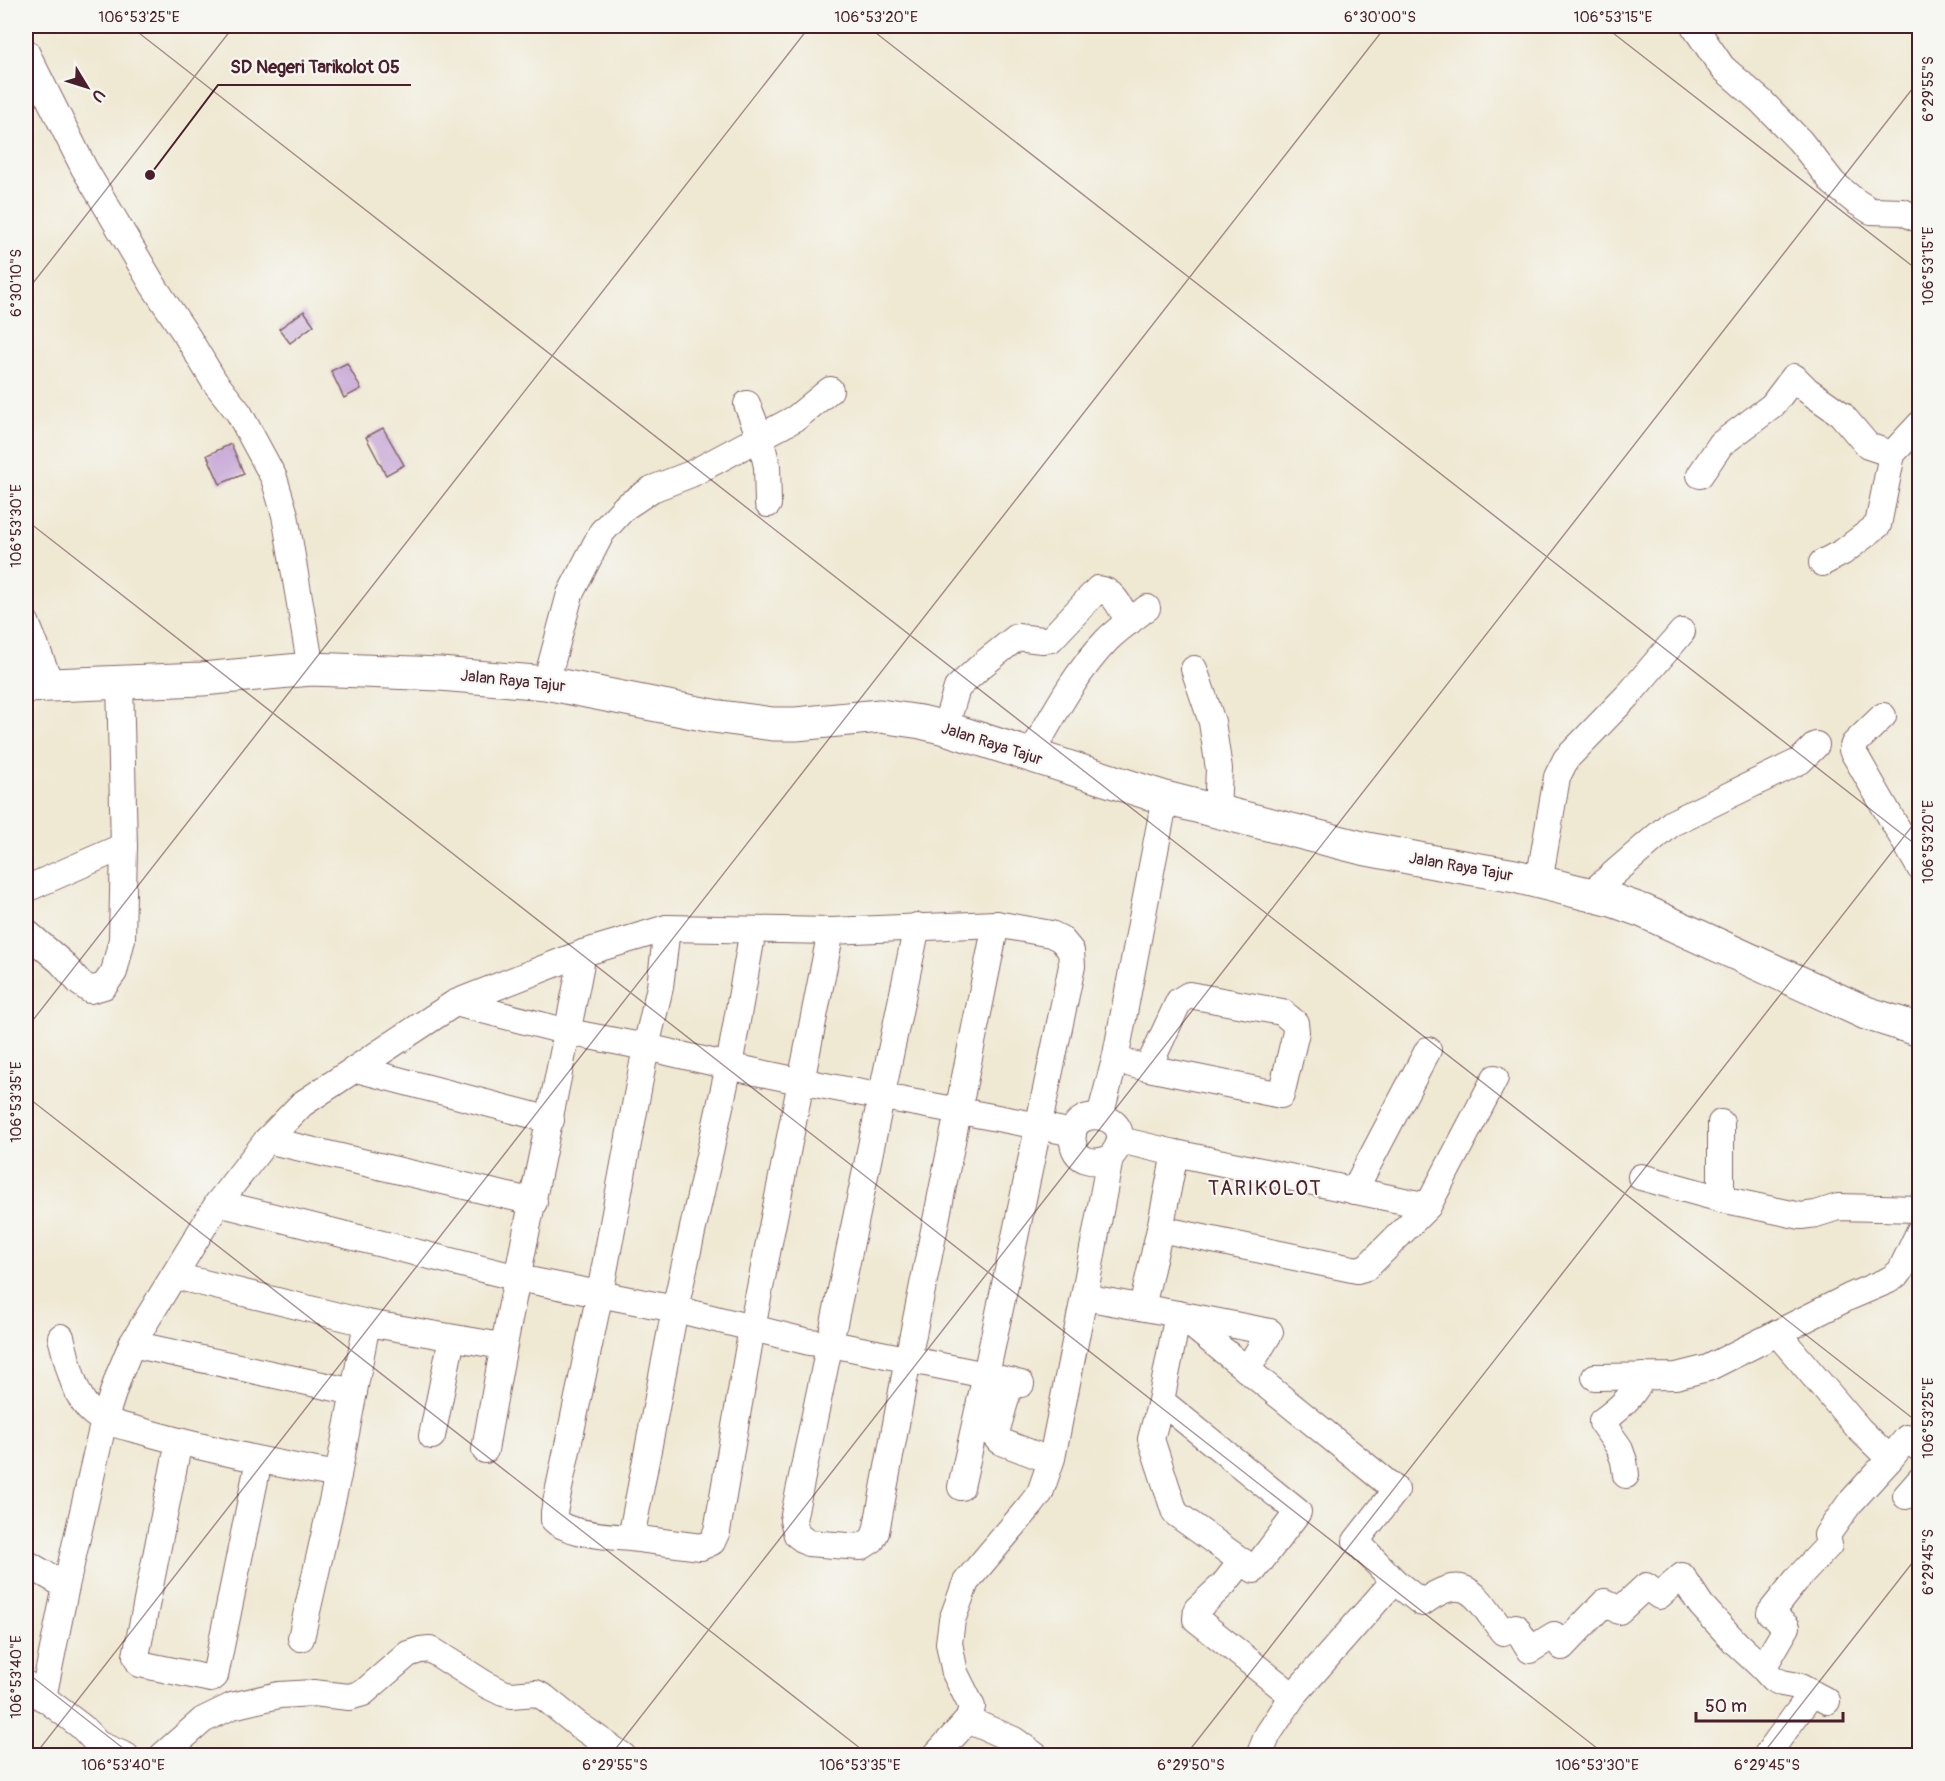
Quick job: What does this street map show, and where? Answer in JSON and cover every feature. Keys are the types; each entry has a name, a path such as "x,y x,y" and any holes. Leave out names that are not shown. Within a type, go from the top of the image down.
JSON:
{"main road":[{"name":"Jalan Raya Tajur","path":"38,685 202,679 311,669 440,674 546,683 713,716 773,724 880,716 921,722 1165,798 1362,848 1590,894 1643,911 1866,1013 1920,1030"}],"street":[{"path":"1694,26 1722,67 1761,101 1800,141 1833,183 1871,211 1903,212 1920,220"},
{"path":"26,52 84,168 153,285 214,381 239,413 274,478 285,515 311,669"},
{"path":"1700,475 1721,444 1772,406 1794,377 1807,390 1841,414 1868,446 1892,454"},
{"path":"546,683 570,594 602,532 625,507 652,489 691,474 796,418 830,390"},
{"path":"747,404 760,437 767,466 768,504"},
{"path":"1822,563 1843,552 1878,525 1892,454 1920,424"},
{"path":"945,728 957,688 982,664 1017,637 1051,639 1098,589 1106,589 1138,615 1096,651 1071,687 1030,756"},
{"path":"26,622 38,685"},
{"path":"1539,882 1557,777 1561,767 1566,759 1631,692 1682,632"},
{"path":"1194,669 1212,722 1219,770 1217,811"},
{"path":"26,932 90,990 104,986 114,972 122,939 124,846 120,682"},
{"path":"1883,716 1854,744 1852,750 1920,868"},
{"path":"1590,894 1672,823 1800,761 1816,745"},
{"path":"1100,1116 1115,1060 1165,798"},
{"path":"26,890 124,846"},
{"path":"917,926 793,1520 798,1535 808,1543 861,1547 872,1540 876,1532 996,924"},
{"path":"126,1755 91,1750 82,1727 34,1691 66,1586 105,1420 119,1375 132,1344 218,1203 267,1140 302,1104 455,1003 583,953 667,928 831,931 996,924 1051,934 1061,939 1071,951 1072,966 961,1487"},
{"path":"667,928 660,987 646,1047 600,1293 554,1520 564,1528 615,1538 701,1547 712,1542 717,1532 752,1328 831,931"},
{"path":"631,1538 675,1309 729,1066 753,930"},
{"path":"485,1450 502,1346 534,1202 583,953"},
{"path":"1115,1060 1148,1068 1281,1095 1296,1032 1295,1023 1282,1012 1189,995 1179,1001 1148,1068"},
{"path":"455,1003 568,1032 646,1047 802,1083 883,1096 1073,1133"},
{"path":"1354,1191 1428,1050"},
{"path":"356,1069 550,1120"},
{"path":"1160,1229 1357,1270 1367,1267 1428,1206 1495,1078"},
{"path":"935,1755 968,1720 972,1707 955,1673 948,1643 952,1620 966,1582 1040,1493 1052,1458 1115,1149 1115,1124 1108,1118 1092,1116 1083,1119 1077,1125 1073,1133 1074,1147 1082,1158 1096,1162 1115,1149 1175,1154 1428,1206"},
{"path":"1721,1123 1721,1199"},
{"path":"267,1140 534,1202"},
{"path":"1142,1308 1175,1154"},
{"path":"1641,1177 1721,1199 1801,1216 1838,1208 1920,1209"},
{"path":"218,1203 518,1278 675,1309 809,1342 909,1359 1016,1383 995,1437 999,1441 1036,1455"},
{"path":"1595,1377 1676,1376 1708,1368 1849,1297 1889,1280 1900,1272 1920,1230"},
{"path":"175,1276 367,1323 502,1346"},
{"path":"1084,1297 1270,1332 1246,1370"},
{"path":"1178,1314 1396,1490 1356,1541 1394,1581 1422,1603 1436,1593 1454,1586 1472,1593 1503,1632 1516,1627 1530,1650 1554,1635 1562,1647 1605,1602 1619,1611 1646,1586 1659,1596 1682,1576 1708,1612 1773,1679 1798,1686 1820,1697 1766,1755"},
{"path":"1161,1401 1298,1512 1254,1570 1175,1513 1151,1439 1178,1314"},
{"path":"301,1638 338,1475 367,1323"},
{"path":"1777,1334 1859,1429 1890,1459"},
{"path":"61,1337 79,1393 89,1410 105,1420 178,1441 338,1475"},
{"path":"432,1436 452,1338"},
{"path":"132,1344 354,1392"},
{"path":"1626,1475 1619,1447 1602,1423 1630,1398 1643,1376"},
{"path":"1763,1668 1787,1627 1770,1613 1797,1579 1829,1545 1827,1535 1849,1504 1907,1438 1920,1449"},
{"path":"178,1441 136,1656 140,1664 211,1679 215,1676 259,1460"},
{"path":"1242,1562 1224,1584 1197,1610 1196,1619 1293,1696"},
{"path":"26,1563 66,1586"},
{"path":"1259,1755 1268,1734 1293,1696 1394,1581"},
{"path":"162,1755 203,1719 232,1706 279,1695 314,1693 349,1697 363,1692 408,1654 430,1649 503,1694 536,1693 622,1755"},
{"path":"968,1720 1014,1740 1035,1755"}],"building":[{"path":"304,311 314,325 290,343 279,329"},
{"path":"347,363 361,389 344,398 331,371"},
{"path":"383,428 404,465 386,475 366,437"},
{"path":"231,444 244,474 220,484 207,455"}],"place":[{"name":"SD Negeri Tarikolot 05","path":"150,175"}],"district":[{"name":"TARIKOLOT","path":"1265,1188"}]}
